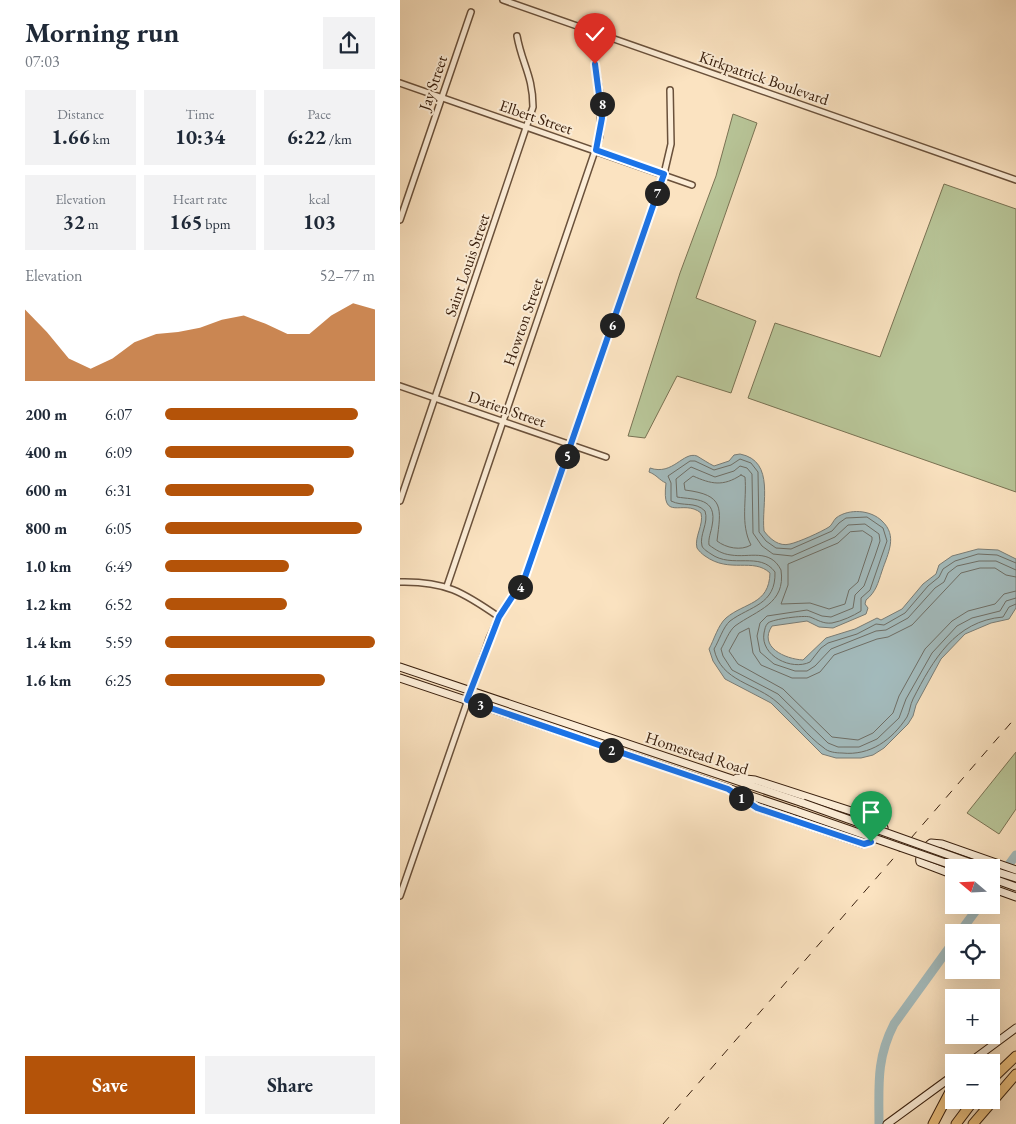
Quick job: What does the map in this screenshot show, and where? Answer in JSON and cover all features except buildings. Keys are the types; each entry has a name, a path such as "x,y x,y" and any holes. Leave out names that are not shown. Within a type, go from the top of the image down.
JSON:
{"highway":[{"path":"1000,1071 1016,1056"},
{"path":"973,1124 1016,1074"},
{"path":"933,1124 945,1101"},
{"path":"956,1124 967,1109"}],"main road":[{"name":"Homestead Road","path":"400,667 727,777 960,859"},
{"name":"Homestead Road","path":"400,678 945,863"},
{"path":"727,777 755,780 879,820 884,826 871,842 864,844 757,808 728,789"},
{"path":"945,872 920,862 920,856 931,843 942,844 984,859"},
{"path":"1000,864 1016,870"},
{"path":"1000,875 1015,884"},
{"path":"1000,880 1015,884"},
{"path":"1000,891 1014,896"},
{"path":"981,1054 1016,1028"},
{"path":"887,1123 945,1081"}],"street":[{"name":"Kirkpatrick Boulevard","path":"503,0 1016,180"},
{"name":"Jay Street","path":"400,220 471,12"},
{"name":"Saint Louis Street","path":"400,501 533,107 533,88 519,50 517,36"},
{"name":"Howton Street","path":"447,586 596,150 602,118 595,64"},
{"name":"Elbert Street","path":"400,83 692,185"},
{"path":"400,896 470,691 499,617 525,577 664,174 671,144 670,90"},
{"name":"Darien Street","path":"400,386 606,456"},
{"path":"400,582 420,582 447,586 499,617"}],"green space":[{"path":"733,114 757,123 696,298 756,321 731,393 677,376 645,438 628,436 680,273 716,176"},
{"path":"944,184 1016,209 1016,492 748,398 775,323 880,357"},
{"path":"1016,752 1016,809 999,834 967,813"}],"water":[{"path":"740,454 751,458 759,465 763,474 765,497 764,531 775,542 786,545 799,541 829,527 841,515 853,512 872,514 882,521 890,533 889,551 876,587 866,600 865,604 868,608 866,614 833,628 819,627 807,621 772,626 768,640 771,646 776,651 789,657 803,660 826,638 855,629 877,618 881,620 902,609 923,584 936,574 939,565 952,556 978,549 998,550 1016,559 1016,608 1009,619 991,623 965,634 941,659 908,724 884,748 873,755 861,758 836,758 822,754 771,703 725,679 713,661 709,649 721,625 733,613 761,597 769,583 770,573 756,566 723,564 703,554 696,544 702,517 701,513 694,509 670,507 665,495 666,483 649,472 650,468 665,469 692,455 714,466 729,461 734,455"}],"waterway":[{"path":"1000,877 1016,855"},
{"path":"966,924 973,914"},
{"path":"879,1124 881,1061 888,1037 894,1024 945,953"}],"railway":[{"path":"663,1124 1016,717"}],"route":[{"path":"595,64 596,79 602,101 600,136 596,150 664,174 525,577 499,617 467,700 728,789 751,806 864,844 871,842"}]}
